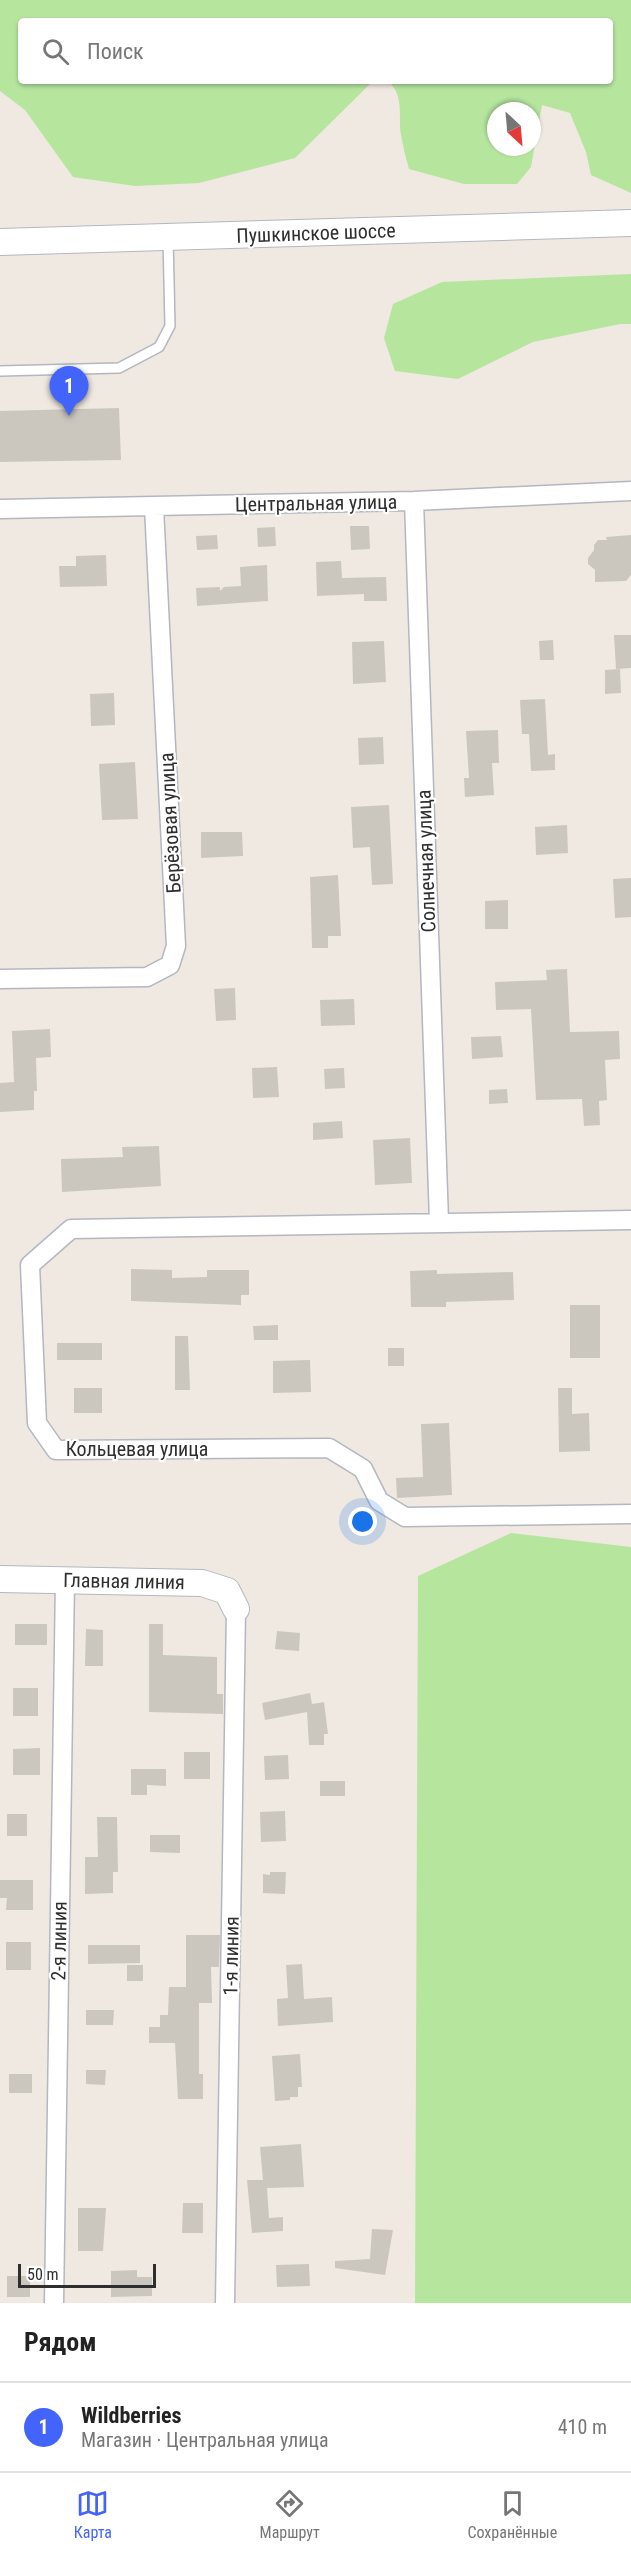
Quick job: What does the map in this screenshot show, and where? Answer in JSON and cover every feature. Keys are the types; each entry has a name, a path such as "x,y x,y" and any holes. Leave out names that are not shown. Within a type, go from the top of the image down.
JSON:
{"main road":[{"name":"Пушкинское шоссе","path":"0,242 631,223"},
{"name":"Главная линия","path":"0,1579 202,1583 227,1591 236,1609"}],"street":[{"name":"Центральная улица","path":"0,509 414,501 631,491"},
{"name":"Солнечная улица","path":"414,501 439,1221"},
{"name":"Берёзовая улица","path":"0,979 147,977 170,965 176,946 154,507"},
{"name":"Кольцевая улица","path":"631,1220 439,1221 71,1230 30,1265 37,1423 56,1450 329,1448 363,1468 379,1502 405,1517 631,1514"},
{"name":"2-я линия","path":"54,2303 65,1580"},
{"name":"1-я линия","path":"225,2303 236,1609"}],"lane":[{"path":"0,371 119,368 159,346 170,326 168,238"}],"green space":[{"path":"0,0 631,0 631,193 591,175 586,152 570,113 542,105 541,111 541,102 487,102 487,156 533,156 531,167 517,184 464,184 409,169 401,135 399,99 391,84 613,84 613,18 18,18 18,84 370,84 295,158 199,183 135,186 73,177 25,110 0,91"},
{"path":"631,274 631,324 620,324 533,342 458,379 395,371 384,338 393,304 442,282"},
{"path":"511,1533 631,1547 631,2303 415,2303 418,1576"}],"building":[{"path":"119,408 121,460 0,462 0,411"},
{"path":"350,526 369,526 370,549 351,550"},
{"path":"275,527 276,546 258,547 257,528"},
{"path":"217,535 218,549 197,550 196,536"},
{"path":"631,535 631,575 626,581 595,582 595,570 588,564 588,558 594,550 594,545 598,540 607,540 606,537"},
{"path":"106,555 107,586 60,587 59,566 76,566 76,556"},
{"path":"341,561 342,578 386,577 387,601 364,601 364,594 317,596 316,562"},
{"path":"267,565 268,601 197,606 196,588 220,587 220,591 224,587 241,586 240,567"},
{"path":"614,635 631,635 631,668 616,669"},
{"path":"553,640 554,660 540,660 539,641"},
{"path":"384,641 386,682 353,684 352,642"},
{"path":"620,669 621,693 605,694 605,670"},
{"path":"114,693 115,725 91,726 90,694"},
{"path":"545,699 548,755 555,754 555,770 531,771 529,734 522,734 520,700"},
{"path":"498,730 499,763 492,763 494,795 465,797 464,778 469,778 466,731"},
{"path":"383,737 384,764 359,765 358,738"},
{"path":"135,762 138,819 102,820 99,764"},
{"path":"389,805 393,884 372,885 370,847 353,848 351,807"},
{"path":"567,825 568,853 536,855 535,827"},
{"path":"201,832 242,832 243,856 201,858"},
{"path":"338,875 341,936 328,936 328,948 312,948 310,877"},
{"path":"631,878 631,917 615,918 613,879"},
{"path":"508,900 508,929 485,929 485,901"},
{"path":"567,969 570,1032 619,1031 620,1059 605,1060 607,1100 599,1101 600,1125 584,1126 582,1099 536,1100 531,1009 496,1010 495,982 547,980 546,970"},
{"path":"235,988 236,1020 216,1021 214,989"},
{"path":"354,999 355,1025 321,1026 320,1000"},
{"path":"50,1029 51,1057 36,1058 37,1091 34,1091 34,1110 0,1112 0,1083 14,1082 12,1031"},
{"path":"501,1036 503,1057 472,1059 471,1037"},
{"path":"277,1067 279,1097 253,1098 252,1068"},
{"path":"344,1068 345,1088 325,1089 324,1069"},
{"path":"507,1089 508,1103 489,1104 489,1090"},
{"path":"342,1121 343,1138 313,1140 313,1123"},
{"path":"410,1138 412,1183 375,1185 373,1140"},
{"path":"159,1146 161,1186 62,1192 61,1159 123,1157 122,1147"},
{"path":"131,1269 172,1270 172,1278 207,1277 207,1270 249,1270 249,1295 241,1295 241,1305 131,1301"},
{"path":"437,1270 437,1274 513,1272 514,1300 446,1302 446,1307 411,1307 410,1271"},
{"path":"570,1305 600,1305 600,1358 570,1358"},
{"path":"278,1325 278,1340 254,1340 253,1326"},
{"path":"175,1336 188,1336 190,1390 175,1390"},
{"path":"57,1343 102,1343 102,1360 57,1360"},
{"path":"388,1348 404,1348 404,1366 388,1366"},
{"path":"310,1360 311,1392 273,1393 273,1361"},
{"path":"74,1388 102,1388 102,1413 74,1413"},
{"path":"558,1388 572,1388 572,1414 589,1413 590,1451 559,1452"},
{"path":"449,1423 452,1495 397,1498 396,1478 423,1477 421,1424"},
{"path":"15,1624 47,1624 47,1645 15,1645"},
{"path":"149,1624 163,1624 163,1655 217,1657 217,1694 223,1694 223,1714 149,1712"},
{"path":"86,1629 103,1630 103,1666 85,1666"},
{"path":"277,1631 300,1633 299,1651 275,1649"},
{"path":"13,1688 38,1688 38,1716 13,1716"},
{"path":"310,1693 312,1704 324,1702 328,1734 324,1734 324,1745 309,1745 307,1712 265,1720 262,1703"},
{"path":"40,1748 40,1775 13,1775 13,1749"},
{"path":"184,1752 210,1752 210,1779 184,1779"},
{"path":"288,1755 289,1779 265,1780 264,1756"},
{"path":"131,1769 166,1769 166,1786 147,1785 147,1795 131,1795"},
{"path":"320,1781 345,1781 345,1796 320,1796"},
{"path":"285,1811 286,1841 261,1842 260,1812"},
{"path":"7,1814 27,1814 27,1836 7,1836"},
{"path":"97,1817 117,1817 118,1872 113,1872 113,1893 85,1894 85,1857 98,1857"},
{"path":"150,1835 180,1835 180,1853 150,1852"},
{"path":"270,1872 286,1872 285,1894 263,1893 263,1874 270,1875"},
{"path":"0,1880 33,1880 33,1910 6,1910 7,1898 0,1898"},
{"path":"186,1935 220,1935 219,1967 211,1967 212,2003 199,2003 199,2074 203,2074 203,2099 178,2099 175,2043 149,2043 149,2027 160,2027 160,2015 168,2015 169,1987 186,1987"},
{"path":"6,1942 31,1942 31,1970 6,1970"},
{"path":"88,1945 140,1945 140,1963 88,1964"},
{"path":"302,1964 304,1999 332,1997 333,2022 278,2026 277,1999 288,1998 286,1965"},
{"path":"127,1965 143,1965 143,1981 127,1981"},
{"path":"86,2010 114,2010 113,2025 86,2025"},
{"path":"300,2054 302,2087 298,2087 298,2097 275,2101 272,2056"},
{"path":"86,2070 106,2070 105,2085 86,2084"},
{"path":"9,2074 32,2074 32,2093 9,2093"},
{"path":"301,2144 304,2187 267,2188 269,2218 283,2217 283,2231 252,2233 247,2180 263,2180 260,2147"},
{"path":"183,2203 203,2203 203,2233 182,2233"},
{"path":"78,2208 106,2208 103,2251 78,2251"},
{"path":"372,2229 393,2230 385,2275 335,2268 335,2261 370,2259"},
{"path":"309,2264 310,2286 277,2287 276,2265"},
{"path":"137,2270 137,2277 152,2277 152,2296 111,2297 111,2271"},
{"path":"7,2276 30,2276 30,2297 7,2297"}],"place":[{"name":"Wildberries","path":"69,416"}]}
